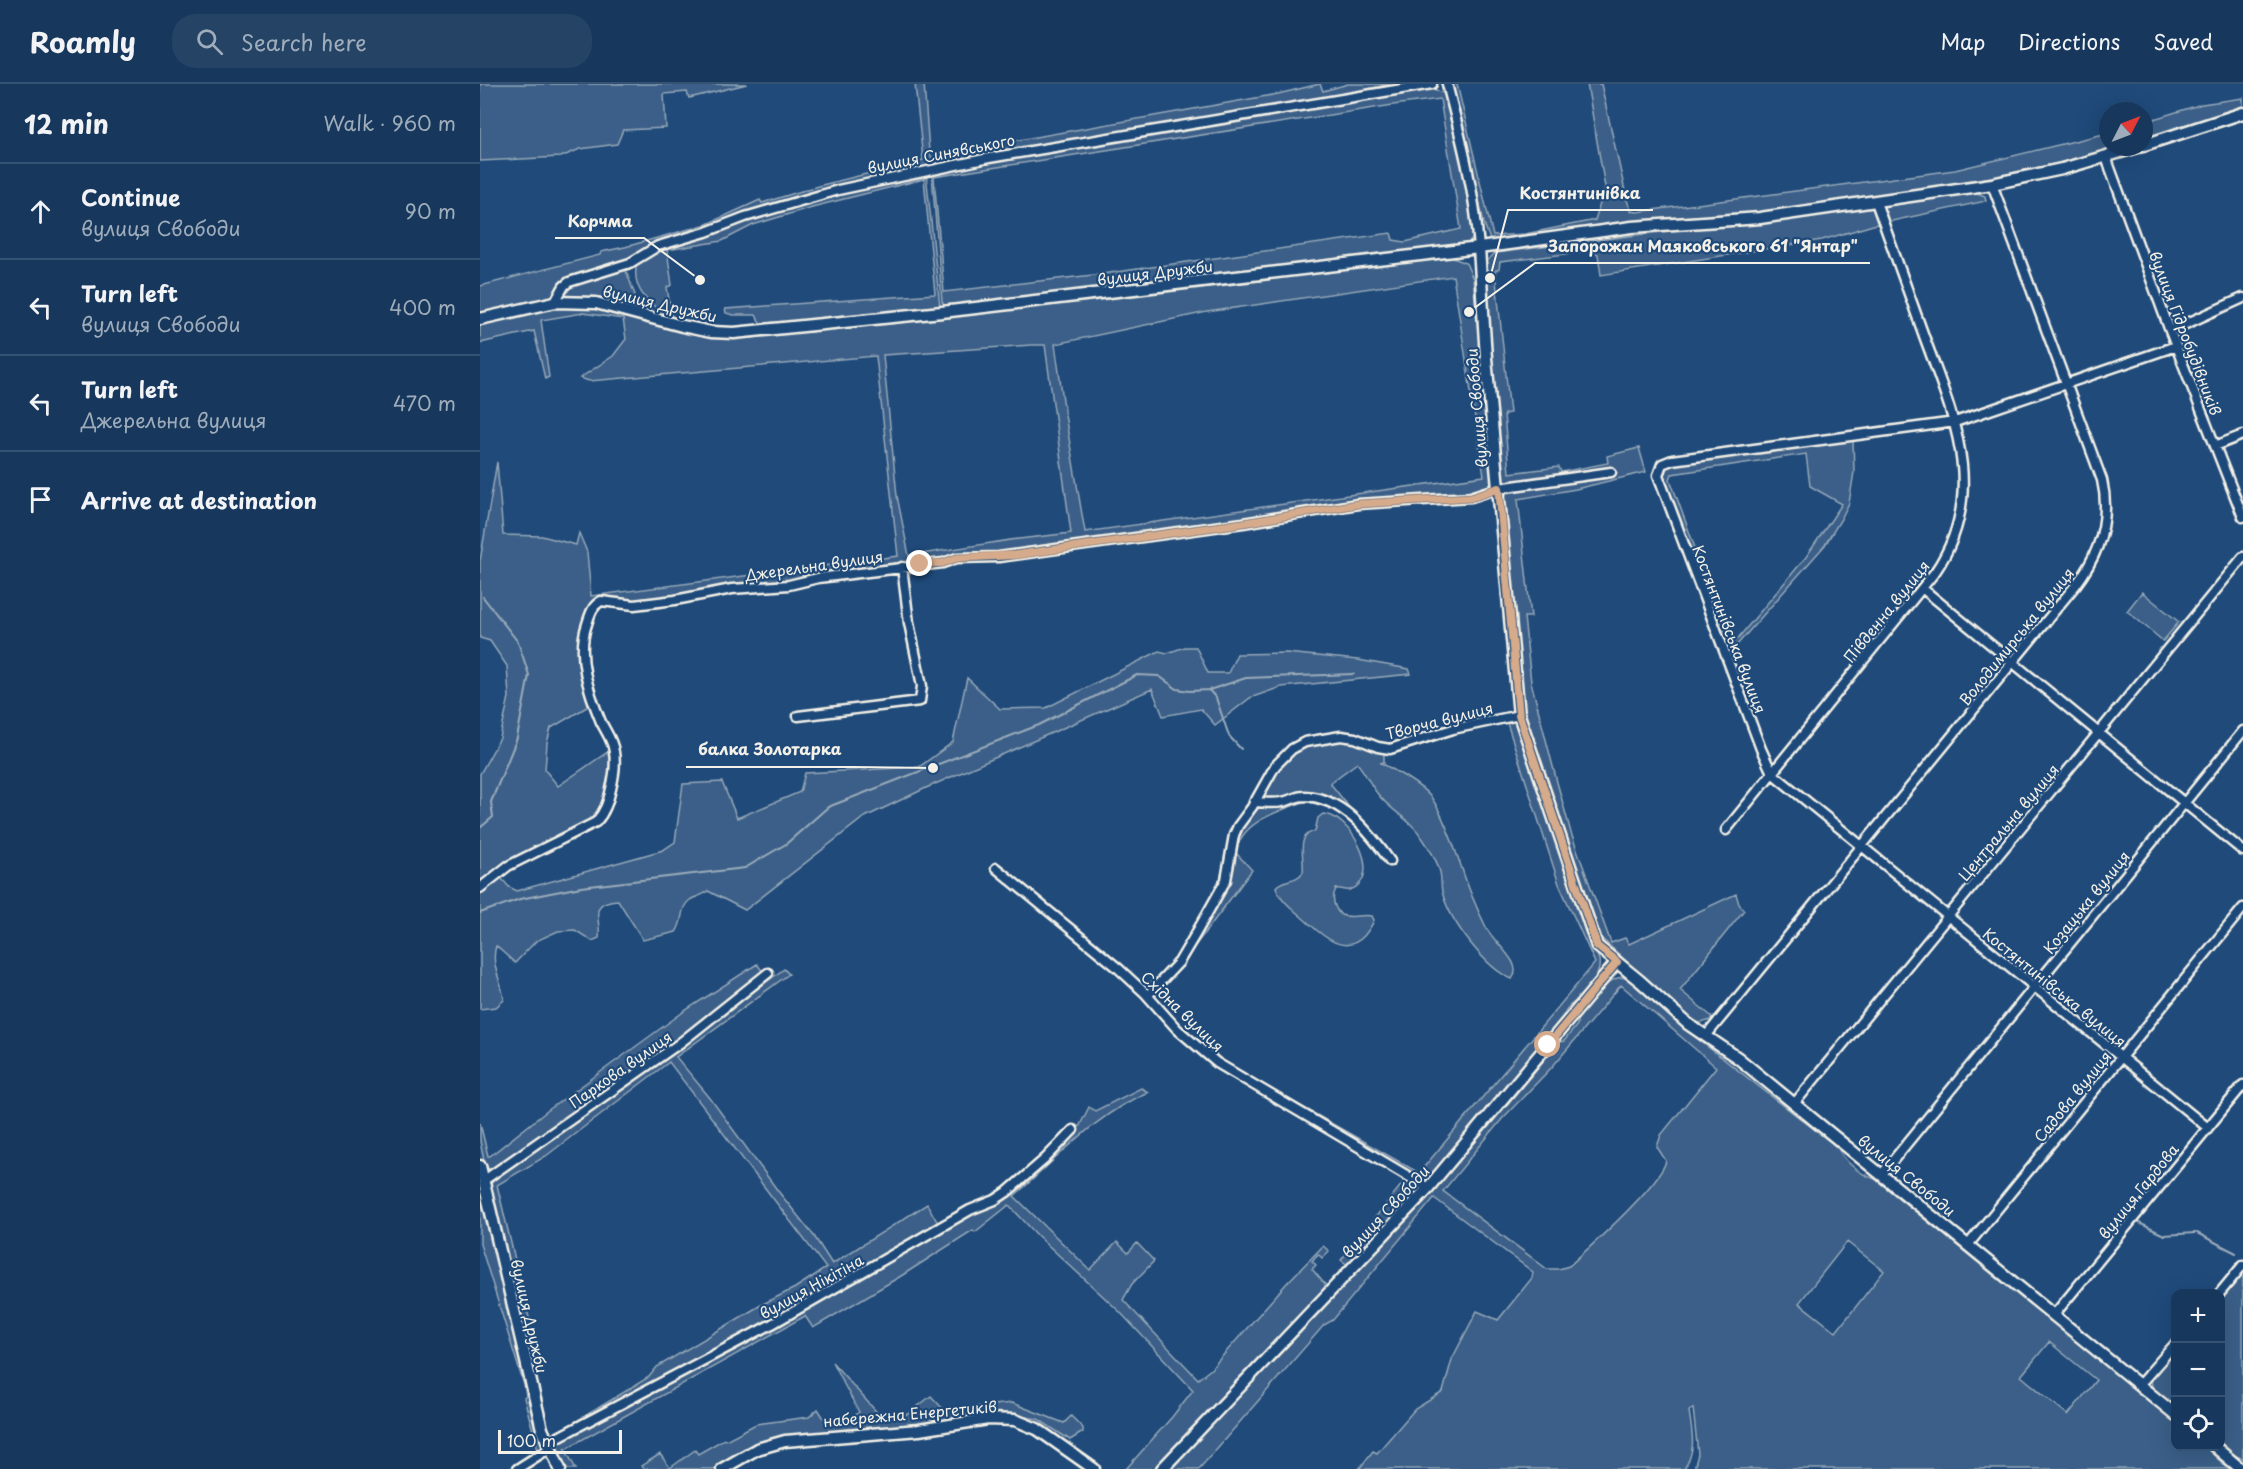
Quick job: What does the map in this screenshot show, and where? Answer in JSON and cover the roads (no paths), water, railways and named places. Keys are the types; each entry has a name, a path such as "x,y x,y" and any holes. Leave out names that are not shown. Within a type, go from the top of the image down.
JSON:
{"street":[{"name":"вулиця Синявського","path":"555,302 564,286 569,282 630,263 658,246 745,217 838,190 988,158 1432,84"},
{"name":"вулиця Свободи","path":"1447,84 1468,169 1477,223 1486,357 1519,715 1597,946 1680,1018 1738,1058 2171,1412"},
{"path":"2153,142 2243,113"},
{"name":"вулиця Дружби","path":"555,302 596,303 682,326 711,332 734,333 942,312 1479,248 1632,227 1761,218 1992,184 2109,156"},
{"name":"вулиця Гідробудівників","path":"2106,157 2170,331 2243,517"},
{"name":"Володимирська вулиця","path":"1706,1036 2085,572 2103,532 2106,509 2102,480 1992,184"},
{"name":"Південна вулиця","path":"1726,831 1923,589 1947,555 1958,519 1962,490 1962,465 1954,422 1876,202"},
{"path":"2170,331 2243,298"},
{"path":"480,319 555,302"},
{"name":"Костянтинівська вулиця","path":"2176,346 1954,422 1672,460 1660,467 1659,479 1772,773 2208,1128"},
{"path":"2215,446 2243,435"},
{"name":"Джерельна вулиця","path":"480,888 508,866 596,822 608,802 614,776 614,751 596,707 582,657 582,639 591,612 601,601 634,605 675,600 732,589 789,585 818,578 943,563 957,558 1007,556 1243,523 1358,504 1471,497 1499,488 1611,472"},
{"name":"Центральна вулиця","path":"1794,1104 2243,557"},
{"path":"798,716 920,701 922,686 909,623 903,567"},
{"path":"1923,589 2243,851"},
{"name":"Творча вулиця","path":"1148,996 1179,962 1223,888 1228,873 1234,835 1280,760 1292,749 1305,742 1341,736 1390,749 1453,729 1519,715"},
{"name":"Козацька вулиця","path":"1882,1174 2243,731"},
{"path":"1254,802 1280,803 1304,796 1326,801 1353,818 1390,861"},
{"name":"Східна вулиця","path":"996,868 1118,968 1148,996 1177,1029 1217,1063 1428,1188"},
{"name":"Садова вулиця","path":"1968,1245 2243,908"},
{"name":"вулиця Свободи","path":"1162,1469 1428,1188 1617,962"},
{"name":"Паркова вулиця","path":"483,1181 680,1043 768,973"},
{"name":"вулиця Гардова","path":"2054,1315 2243,1085"},
{"name":"вулиця Нікітіна","path":"516,1469 548,1446 772,1324 970,1210 995,1200 1045,1159 1073,1130"},
{"name":"вулиця Дружби","path":"480,1166 483,1195 542,1429 560,1469"},
{"path":"2222,1289 2243,1265"},
{"path":"2139,1385 2171,1348"},
{"name":"набережна Енергетиків","path":"722,1469 757,1449 785,1441 919,1430 988,1419 1015,1420 1038,1429 1094,1469"},
{"path":"2220,1451 2241,1469"}],"waterway":[{"path":"480,828 493,817 491,802 517,738 529,675 518,642 483,597"},
{"path":"480,913 520,899 581,887 745,868 786,844 828,807 1039,725 1137,675 1159,676 1177,689 1190,691 1209,690 1246,678 1354,674"},
{"path":"1209,690 1216,698 1229,736 1241,749"},
{"path":"2137,1222 2164,1235 2195,1233"},
{"path":"2197,1233 2236,1253"}],"place":[{"name":"Костянтинівка","path":"1490,278"},
{"name":"Корчма","path":"700,280"},
{"name":"Запорожан Маяковського 61 \"Янтар\"","path":"1469,312"},
{"name":"балка Золотарка","path":"933,768"}]}
